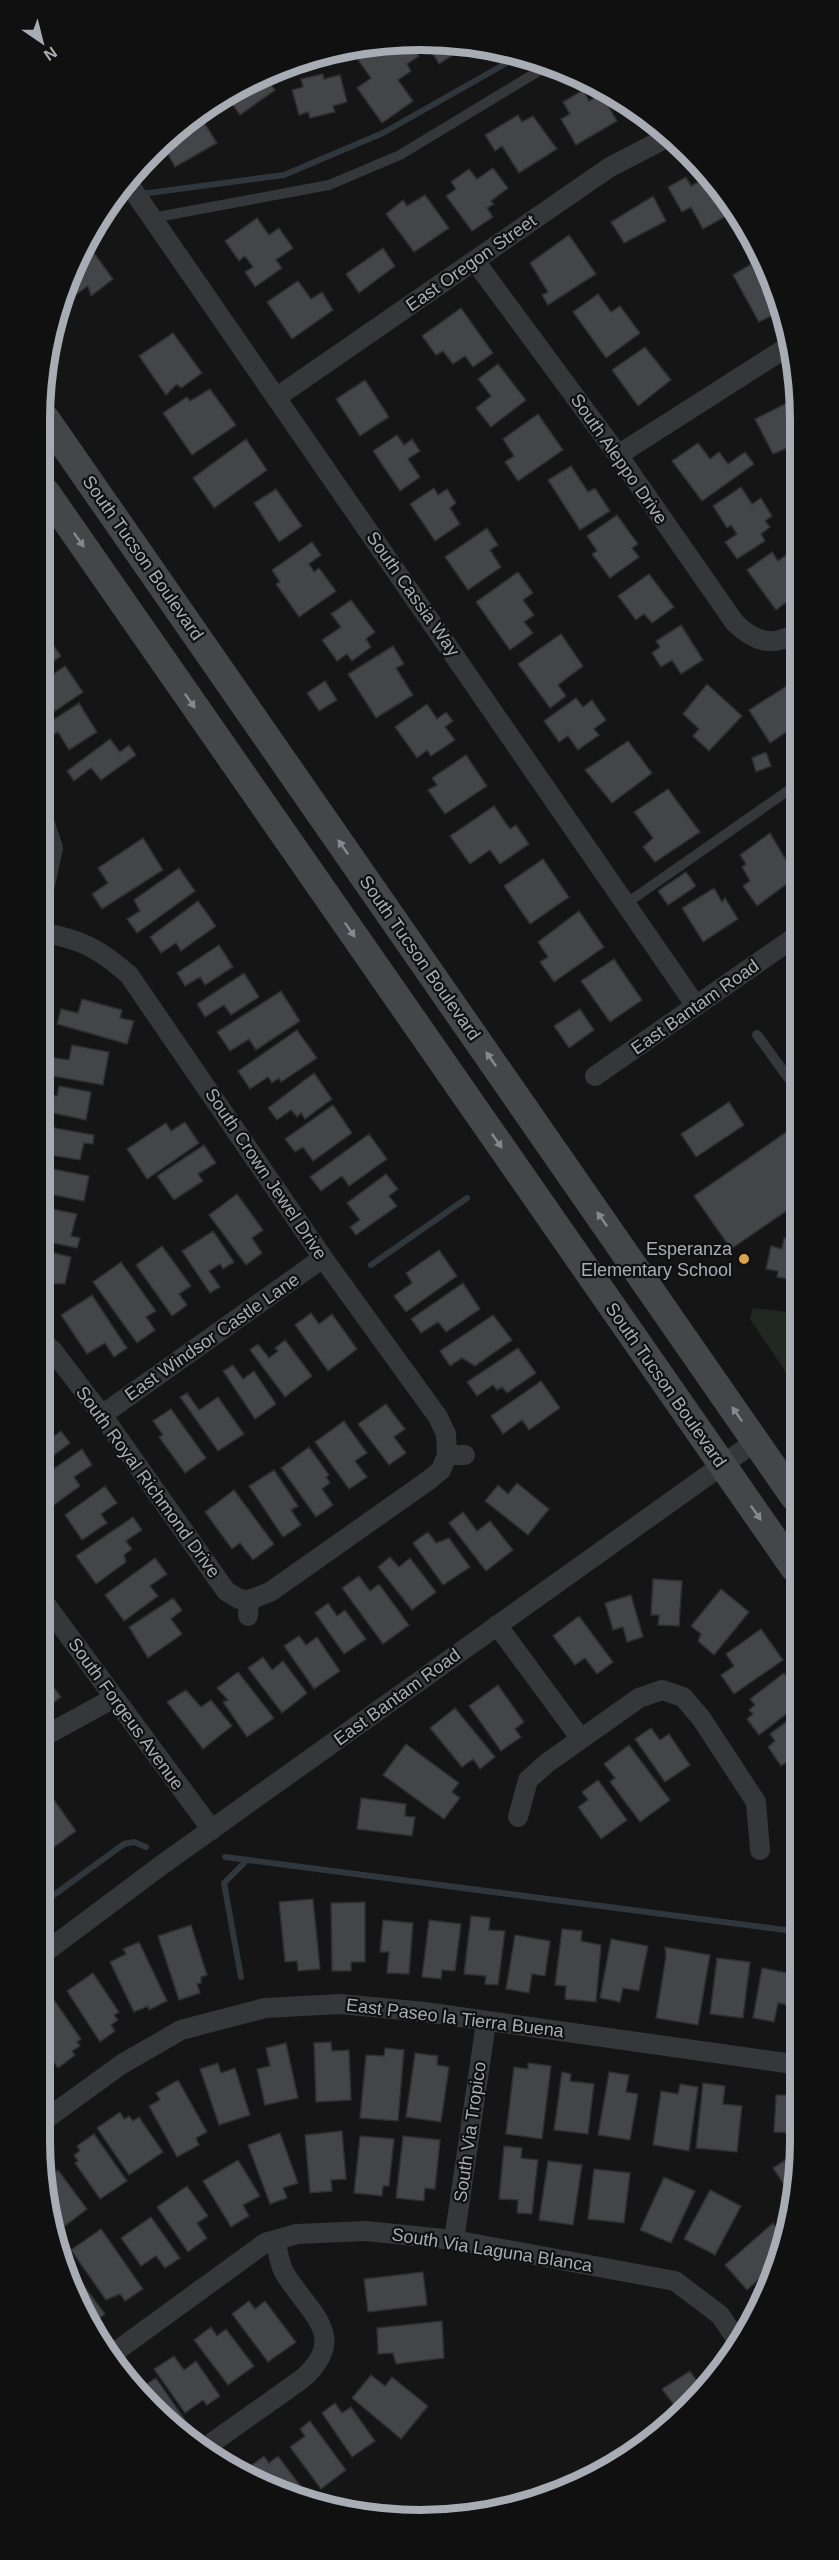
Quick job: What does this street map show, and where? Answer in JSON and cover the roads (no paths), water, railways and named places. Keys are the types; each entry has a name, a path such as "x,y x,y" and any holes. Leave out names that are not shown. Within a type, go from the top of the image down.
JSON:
{"main road":[{"name":"South Tucson Boulevard","path":"50,424 790,1491"},
{"name":"South Tucson Boulevard","path":"50,498 790,1562"}],"street":[{"name":"East Oregon Street","path":"277,397 610,167 662,140"},
{"name":"South Cassia Way","path":"131,188 696,1006"},
{"name":"South Aleppo Drive","path":"475,261 618,455 735,623 750,637 766,647 790,636"},
{"path":"618,455 783,350"},
{"path":"50,839 53,848 50,862"},
{"name":"South Crown Jewel Drive","path":"50,934 64,936 105,952 129,975 323,1258 438,1417 456,1455 429,1480 249,1608"},
{"name":"East Bantam Road","path":"595,1076 790,940"},
{"name":"East Windsor Castle Lane","path":"102,1415 323,1258"},
{"name":"South Royal Richmond Drive","path":"50,1348 102,1415 226,1591 249,1608"},
{"name":"East Bantam Road","path":"50,1949 497,1625 756,1441"},
{"name":"South Forgeus Avenue","path":"50,1610 212,1830"},
{"path":"497,1625 581,1739"},
{"path":"518,1816 528,1780 639,1698 666,1686 683,1697 701,1718 756,1802 760,1850"},
{"path":"50,1733 114,1698"},
{"name":"East Paseo la Tierra Buena","path":"50,2116 122,2064 181,2030 265,2008 340,2004 425,2012 486,2023 634,2040 790,2064"},
{"name":"South Via Tropico","path":"454,2240 486,2023"},
{"name":"South Via Laguna Blanca","path":"116,2351 265,2243 297,2234 366,2231 454,2240 675,2281 720,2315 734,2335"},
{"path":"209,2445 302,2379 331,2351 324,2333 282,2270 275,2240"}],"lane":[{"path":"152,218 329,185 400,155 541,70"},
{"path":"627,903 790,789"},
{"path":"757,1035 790,1080"}],"waterway":[{"path":"141,194 284,175 383,133 510,61"},
{"path":"124,197 131,196"},
{"path":"371,1265 467,1198"},
{"path":"50,1898 124,1844 134,1842 146,1847"},
{"path":"225,1857 790,1931"},
{"path":"241,1977 224,1883 247,1860"}],"place":[{"name":"Esperanza Elementary School","path":"744,1259"}]}
